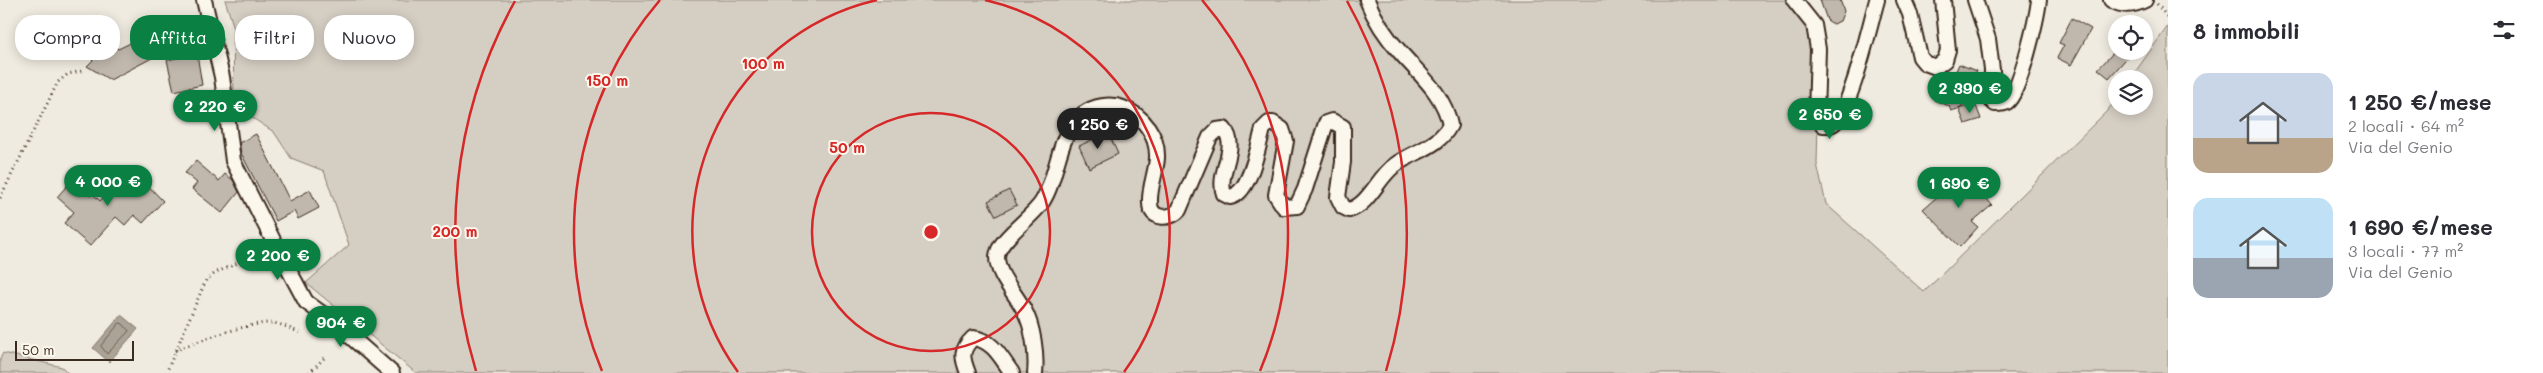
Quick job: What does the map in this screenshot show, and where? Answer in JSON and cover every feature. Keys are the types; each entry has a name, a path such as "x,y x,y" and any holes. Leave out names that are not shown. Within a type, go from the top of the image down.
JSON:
{"street":[{"path":"204,0 219,60 233,161 306,302 335,323 392,373"},
{"path":"1035,373 1035,361 1028,320 998,267 997,255 1002,242 1024,223 1043,202 1069,131 1076,120 1086,113 1095,108 1114,106 1132,112 1147,125 1152,134 1157,156 1150,203 1151,211 1157,216 1166,218 1174,216 1179,210 1210,137 1217,130 1224,129 1230,136 1222,183 1224,194 1230,197 1241,191 1247,182 1263,129 1269,123 1273,123 1282,129 1286,141 1276,195 1284,207 1290,208 1297,206 1306,189 1326,124 1332,121 1343,127 1343,162 1338,197 1343,207 1348,210 1355,208 1364,200 1394,165 1440,139 1450,125 1447,111 1427,81 1382,30 1367,0"},
{"path":"1794,0 1814,25 1818,49 1816,116 1822,125 1830,126 1835,123 1847,102 1877,0"},
{"path":"1904,0 1910,14 1920,57 1925,63 1936,67 1945,60 1948,50 1943,0"},
{"path":"1975,0 1988,38 1992,70 1991,100 1995,104 2006,102 2009,99 2018,79 2037,22 2039,0"},
{"path":"2111,0 2118,4 2134,6 2146,0"},
{"path":"968,373 962,358 965,346 973,338 983,339 990,344 1012,373"}],"path":[{"path":"2154,0 2168,18"},
{"path":"0,198 58,82 68,74 82,71"},
{"path":"166,373 206,280 217,272 276,246"},
{"path":"174,352 194,341 273,322 301,333"},
{"path":"309,373 324,358"}],"shaded area":[{"path":"225,0 1785,0 1807,15 1819,79 1817,164 1826,204 1924,292 2108,110 2108,115 2153,115 2153,70 2136,70 2144,60 2153,60 2153,47 2168,26 2168,373 416,373 306,283 349,245 324,171 291,158 274,132 234,106 233,25"},
{"path":"3,353 62,367 68,373 0,373 0,359"}],"water":[{"path":"121,315 138,329 109,362 93,348"}],"building":[{"path":"1820,0 1840,0 1844,11 1840,21 1833,24 1827,20"},
{"path":"2072,18 2091,29 2071,65 2057,58 2064,45 2059,43"},
{"path":"130,43 130,60 148,60 110,80 87,66 93,60 120,60 120,48"},
{"path":"2108,58 2108,60 2125,60 2116,70 2108,70 2108,77 2098,69"},
{"path":"167,60 198,60 202,85 174,91"},
{"path":"1959,64 1976,71 1961,108 1951,111 1949,106 1934,100 1941,82 1953,78"},
{"path":"1975,103 1981,119 1965,124 1959,109"},
{"path":"1108,132 1118,154 1089,168 1079,146"},
{"path":"256,134 290,201 310,190 319,208 298,219 294,211 276,221 241,153 239,143"},
{"path":"196,161 219,181 225,174 233,180 239,192 222,213 192,189 197,183 185,173"},
{"path":"136,173 163,201 143,223 134,215 125,225 116,217 90,246 64,223 74,212 57,197 72,180 90,196 92,193 100,201 115,184 120,188 123,185 124,187"},
{"path":"1965,173 1992,205 1972,222 1978,227 1960,247 1923,209"},
{"path":"1009,190 1017,205 996,216 988,201"}]}
